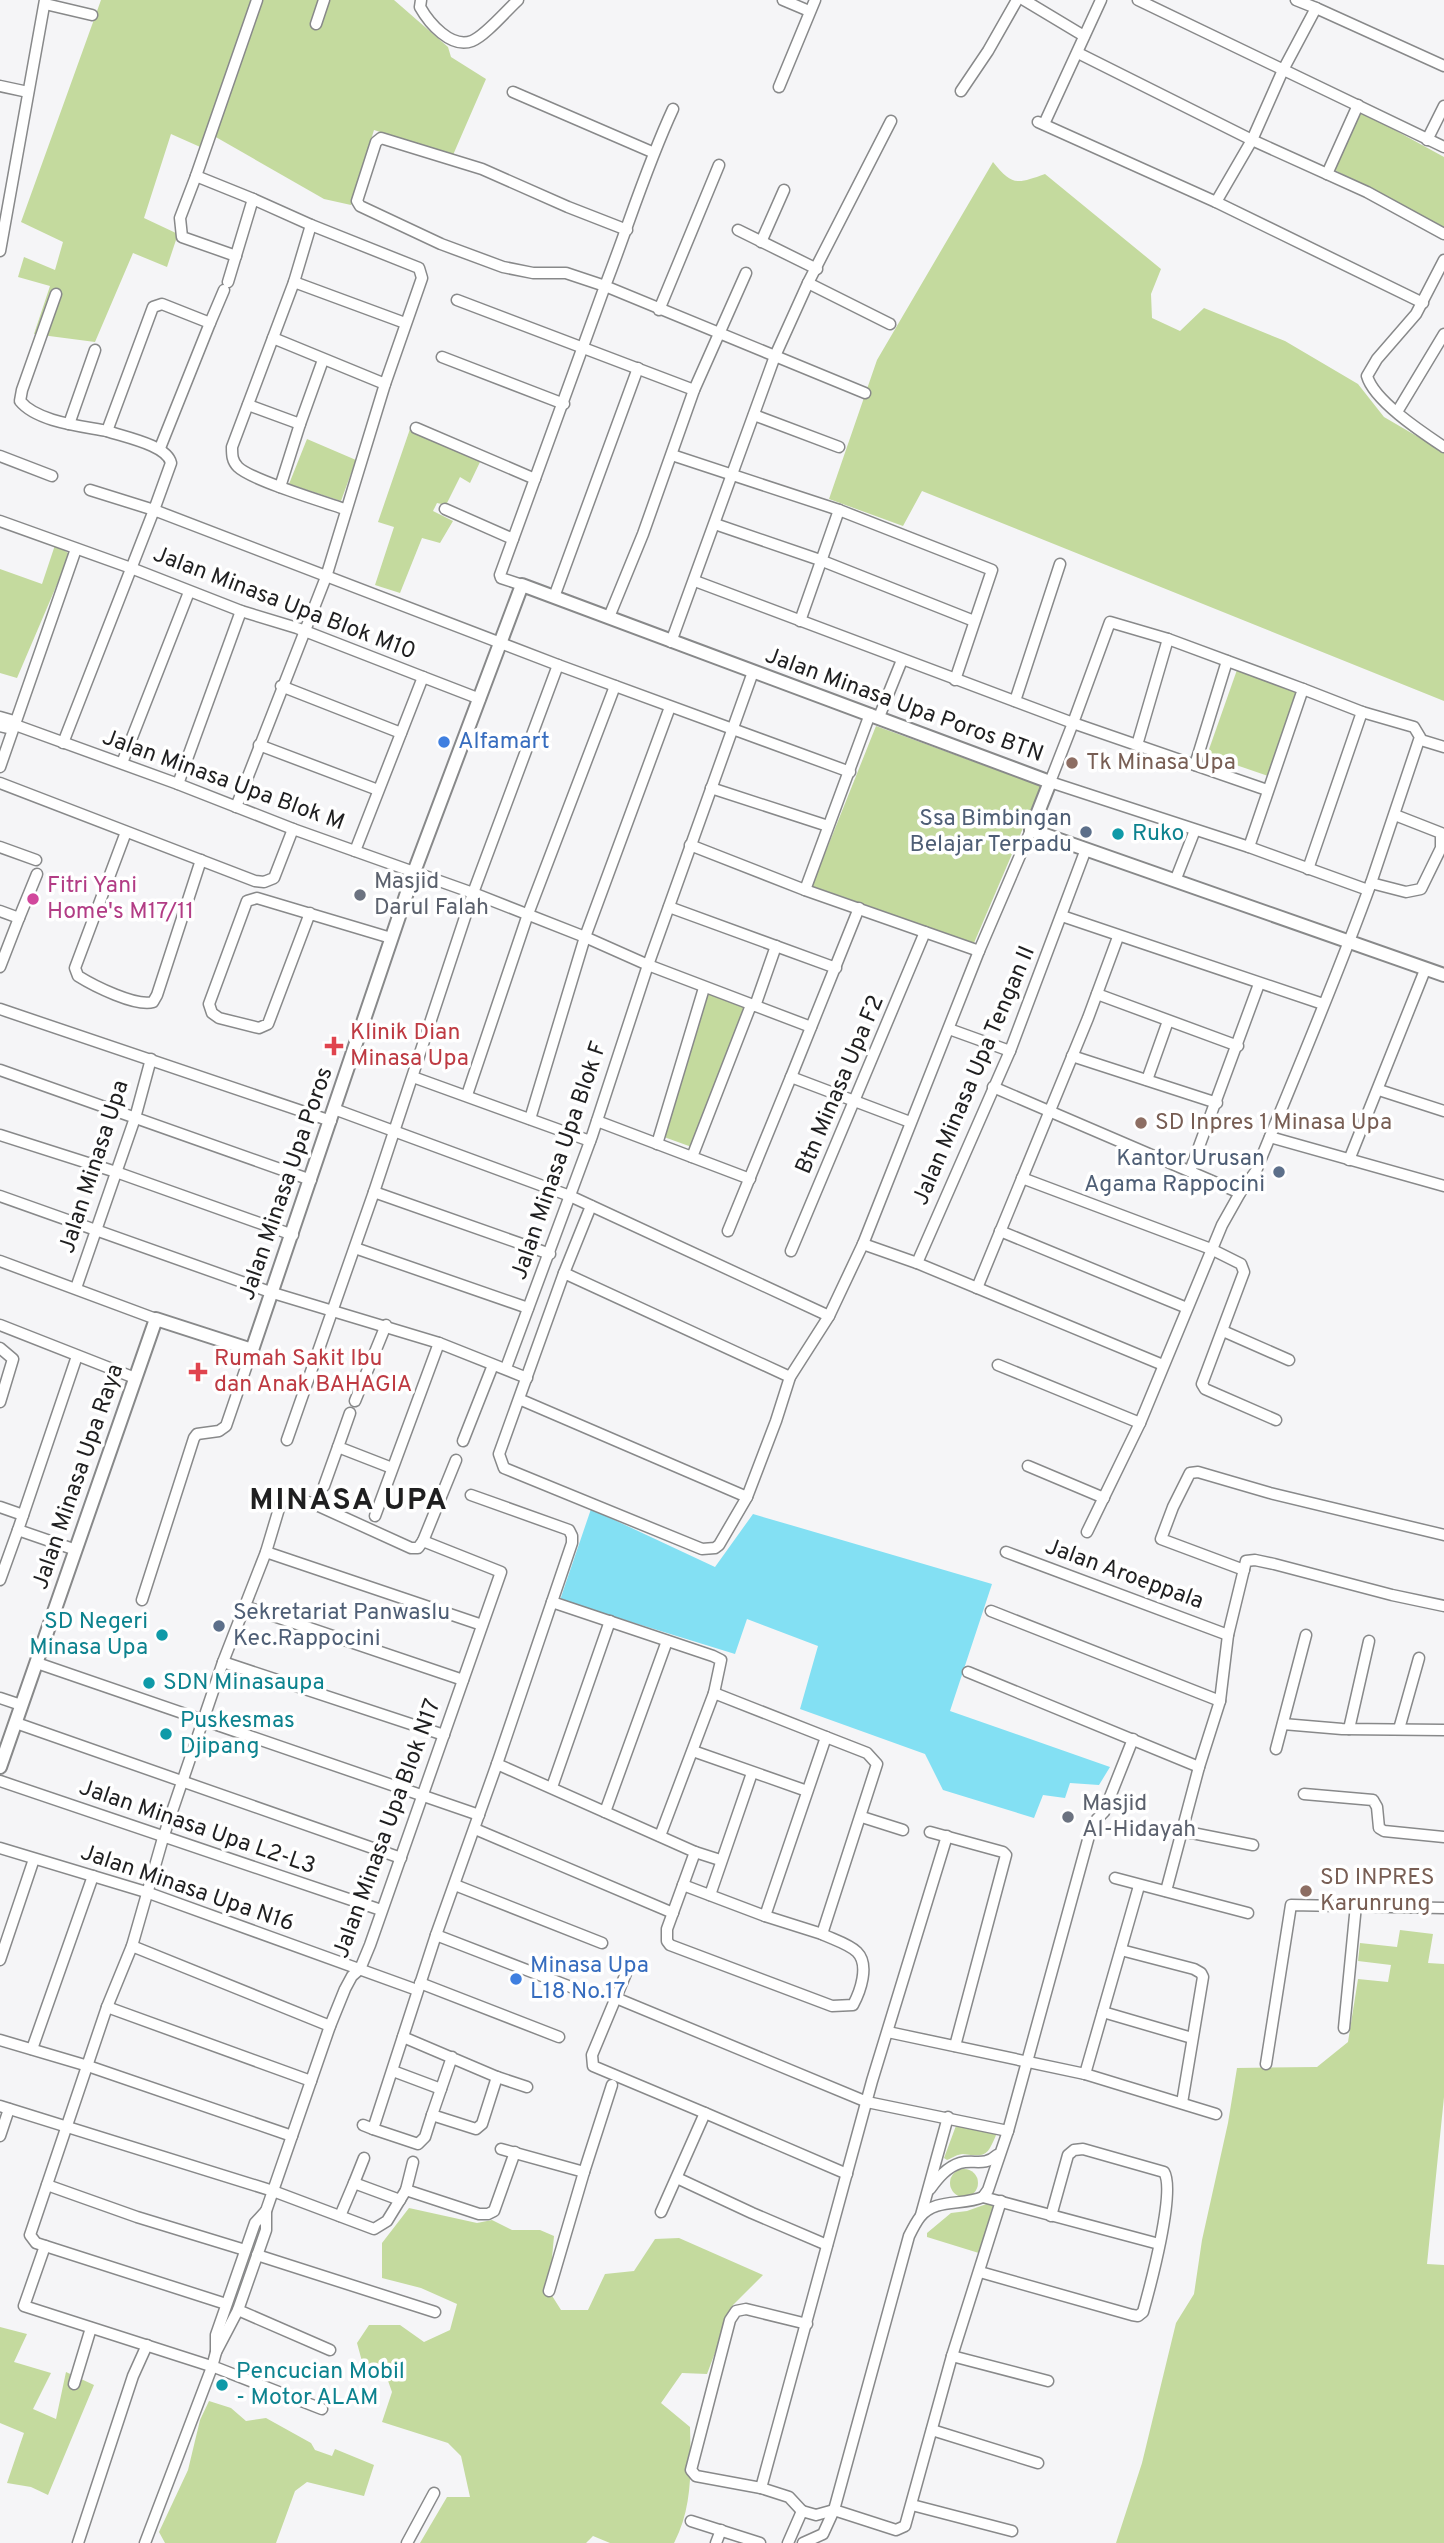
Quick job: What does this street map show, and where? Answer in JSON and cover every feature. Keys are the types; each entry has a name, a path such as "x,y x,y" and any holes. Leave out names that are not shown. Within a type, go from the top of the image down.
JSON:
{"street":[{"path":"236,256 182,237 180,218 257,0"},
{"path":"312,0 324,2 316,24"},
{"path":"421,0 420,7 435,28 447,37 466,42 475,40 518,0"},
{"path":"783,0 809,11"},
{"path":"779,87 815,0"},
{"path":"961,91 1017,0"},
{"path":"1024,0 1084,36"},
{"path":"1101,0 1078,52 1041,123 1216,202 1423,303"},
{"path":"1138,0 1444,147"},
{"path":"1296,0 1444,66"},
{"path":"0,251 5,201 45,2 92,15"},
{"path":"1216,202 1252,140 1283,70 1315,8"},
{"path":"1078,52 1252,140 1367,192 1444,234"},
{"path":"0,86 28,92"},
{"path":"513,92 652,152"},
{"path":"1327,174 1358,105"},
{"path":"1427,139 1444,106"},
{"path":"445,509 513,539 627,230 652,152 673,110"},
{"path":"671,642 775,356 808,283 891,121"},
{"path":"627,230 482,169 386,138 379,138 376,142 357,201 359,206 441,244 503,267 533,273 566,273 605,286 865,393"},
{"path":"659,310 719,165"},
{"path":"196,176 419,268 422,278 385,384 326,577 281,686 236,807"},
{"path":"761,242 784,190"},
{"path":"160,449 226,286 253,199"},
{"path":"311,225 294,282 232,447 234,462 240,470 345,509"},
{"path":"738,230 817,269"},
{"path":"1444,260 1416,314 1368,373 1371,385 1397,412 1444,447"},
{"path":"609,617 672,455 694,390 746,273"},
{"path":"294,282 405,323"},
{"path":"808,283 890,324"},
{"path":"57,293 20,397 23,405 34,412 69,424 107,431 160,449 169,455 171,463 63,743"},
{"path":"457,300 694,390"},
{"path":"107,431 153,307 162,304 211,323"},
{"path":"1397,412 1444,334"},
{"path":"272,338 385,384"},
{"path":"69,424 95,350"},
{"path":"442,357 564,404"},
{"path":"280,486 323,360"},
{"path":"554,597 638,369"},
{"path":"248,405 300,424"},
{"path":"754,415 839,447"},
{"path":"416,428 535,479"},
{"path":"672,455 839,510 992,570 955,680"},
{"path":"0,456 52,476"},
{"path":"90,490 850,772"},
{"path":"800,621 839,510"},
{"name":"Jalan Minasa Upa Blok M10","path":"0,521 241,611 304,631 480,699"},
{"path":"715,524 820,560 974,621"},
{"name":"Jalan Minasa Upa Poros BTN","path":"513,539 499,576 1050,782 1031,830"},
{"path":"0,767 76,549"},
{"path":"1015,701 1060,564"},
{"path":"695,581 955,680 1267,790"},
{"path":"522,585 414,872 528,914 704,988 811,1027"},
{"path":"122,763 189,592"},
{"path":"178,784 241,611"},
{"path":"1087,1532 1140,1423 1212,1249 1240,1193 1256,1171 1350,943 1369,886 1421,740 1414,727 1362,712 1168,639 1110,622 1050,782 1308,869 1369,886 1406,892 1421,889 1441,848 1440,832 1395,815"},
{"path":"1137,745 1168,639"},
{"path":"805,890 850,772 902,660"},
{"path":"1195,765 1227,661"},
{"path":"287,1440 395,1131 473,893 558,665"},
{"name":"Jalan Minasa Upa Blok F","path":"506,1368 550,1254 648,965 753,672"},
{"path":"355,850 423,677"},
{"path":"281,686 401,733"},
{"path":"467,1096 528,914 615,686"},
{"path":"1249,847 1303,689"},
{"path":"530,1119 585,937 670,707"},
{"path":"1308,869 1362,712"},
{"path":"0,717 15,725"},
{"path":"0,726 15,725"},
{"name":"Jalan Minasa Upa Blok M","path":"15,725 414,872"},
{"path":"1421,740 1444,747"},
{"path":"259,745 378,790"},
{"path":"0,783 255,881 264,882 274,878 293,829"},
{"path":"711,789 828,826"},
{"path":"591,1206 499,1454 505,1468 702,1549 715,1548 747,1497 790,1377 830,1316 863,1244 979,951 1031,830 1444,975"},
{"path":"1175,881 1195,830"},
{"path":"126,832 75,968 78,976 87,982 140,1003 153,1002 157,995 201,860"},
{"path":"690,845 805,890 979,951"},
{"path":"0,848 36,860"},
{"name":"Jalan Minasa Upa Tengan II","path":"917,1263 1010,1051 1086,849"},
{"name":"Jalan Minasa Upa Poros","path":"252,1350 414,872"},
{"path":"0,967 37,874"},
{"path":"310,913 268,1024 259,1028 219,1018 212,1013 209,1004 247,901 257,898 310,913 391,938"},
{"path":"669,907 836,968"},
{"path":"728,1231 859,908"},
{"path":"0,911 19,918"},
{"path":"1062,916 1323,1004"},
{"name":"Btn Minasa Upa F2","path":"791,1251 925,932"},
{"path":"977,1288 1097,995 1118,937"},
{"path":"692,1157 776,946"},
{"path":"1349,1160 1425,970"},
{"path":"1190,1171 1259,984"},
{"path":"657,1144 704,988"},
{"path":"1097,995 1238,1046"},
{"path":"0,1009 332,1115 395,1131 570,1196 830,1316"},
{"path":"1147,1080 1168,1021"},
{"path":"949,1029 1010,1051"},
{"path":"1072,1056 1216,1103"},
{"name":"Jalan Minasa Upa","path":"75,1288 135,1118 151,1059"},
{"path":"0,1070 311,1180"},
{"path":"412,1077 590,1141"},
{"path":"792,1077 910,1122"},
{"path":"993,1087 1240,1193"},
{"path":"1379,1090 1444,1111"},
{"path":"597,1121 750,1180"},
{"path":"0,1135 116,1172 292,1235"},
{"path":"1270,1137 1444,1186"},
{"path":"1022,1178 1212,1249 1239,1262 1244,1269 1223,1331 1202,1379 1203,1387 1276,1420"},
{"path":"374,1192 550,1254"},
{"path":"0,1196 273,1293 439,1343 527,1378"},
{"path":"1000,1231 1187,1308"},
{"path":"863,1244 917,1263 1163,1365"},
{"path":"355,1248 528,1308"},
{"path":"0,1261 156,1319 252,1350 226,1426 219,1431 197,1434 194,1438 142,1600"},
{"path":"564,1273 790,1377"},
{"name":"Jalan Minasa Upa Raya","path":"0,1767 156,1319"},
{"path":"0,1325 135,1378"},
{"path":"355,1401 386,1325"},
{"path":"1223,1331 1289,1360"},
{"path":"375,1516 439,1343"},
{"path":"0,1348 13,1359 0,1402"},
{"path":"1,1573 77,1356"},
{"path":"998,1364 1140,1423"},
{"path":"463,1440 494,1365"},
{"path":"519,1399 747,1497"},
{"path":"324,1486 342,1449 351,1413"},
{"path":"342,1449 392,1468"},
{"path":"226,2304 45,2246 33,2241 30,2235 107,2007 132,1946 163,1838 223,1662 266,1552 281,1502 290,1498 312,1503 411,1548 418,1548 456,1460"},
{"path":"1028,1466 1104,1498"},
{"path":"1444,1535 1194,1471 1187,1476 1181,1487 1161,1539 1245,1565 1274,1564 1444,1606"},
{"path":"452,2057 425,2137 418,2144 368,2127 393,2071 436,1935 498,1764 572,1543 571,1532 471,1495"},
{"path":"0,1507 23,1515"},
{"path":"18,1530 76,1550"},
{"name":"Jalan Minasa Upa Blok N17","path":"266,2211 330,2026 345,1989 352,1976 360,1969 382,1910 500,1572 423,1541"},
{"path":"266,1552 482,1625"},
{"name":"Jalan Aroeppala","path":"1006,1552 1228,1635"},
{"path":"1166,1891 1199,1767 1220,1701 1228,1635 1245,1565"},
{"path":"552,1602 721,1660 714,1693 660,1836"},
{"path":"244,1606 463,1680"},
{"path":"991,1611 1220,1701"},
{"path":"552,1787 610,1621"},
{"path":"1276,1749 1306,1635"},
{"path":"604,1812 667,1641"},
{"path":"1349,1729 1369,1641"},
{"path":"1399,1729 1419,1658"},
{"path":"223,1662 444,1735"},
{"path":"37,1663 480,1815"},
{"path":"968,1672 1199,1767"},
{"path":"714,1693 872,1755 877,1764 822,1934"},
{"path":"0,1698 22,1705"},
{"path":"16,1723 401,1858"},
{"path":"1283,1724 1349,1729 1444,1730"},
{"path":"765,1916 826,1737"},
{"path":"983,2197 988,2190 1007,2131 1088,1836 1104,1812 1132,1740"},
{"path":"693,1751 807,1791"},
{"path":"498,1764 695,1852 720,1860"},
{"path":"710,1895 752,1773"},
{"name":"Jalan Minasa Upa L2-L3","path":"0,1781 382,1910"},
{"path":"1304,1794 1373,1800 1377,1808 1379,1828 1384,1831 1444,1837"},
{"path":"862,1817 904,1830"},
{"path":"475,1829 673,1913"},
{"path":"1182,1830 1253,1845"},
{"path":"930,1832 1003,1852 1006,1858 955,2046"},
{"path":"761,2488 846,2174 947,1836"},
{"name":"Jalan Minasa Upa N16","path":"0,1848 146,1892 559,2037"},
{"path":"683,1885 822,1934 858,1953 862,1967 861,1987 853,2005 832,2006 670,1945 666,1932 673,1913 683,1885 695,1852"},
{"path":"0,1959 34,1859"},
{"path":"33,2049 93,1876"},
{"path":"1115,1878 1248,1913"},
{"path":"455,1885 602,1942"},
{"path":"1085,2074 1139,1886"},
{"path":"1266,2064 1289,1908 1300,1904 1444,1908"},
{"path":"1344,2028 1356,1905"},
{"path":"436,1935 576,1989"},
{"path":"132,1946 330,2026"},
{"path":"1121,1950 1201,1973 1203,1984 1182,2104"},
{"path":"627,1971 592,2055 593,2066 846,2174"},
{"path":"616,1997 867,2102 1007,2131"},
{"path":"107,2007 311,2081"},
{"path":"1103,2012 1192,2038"},
{"path":"888,2032 1085,2074 1216,2113"},
{"path":"403,2037 527,2087"},
{"path":"0,2040 88,2066 292,2136"},
{"path":"393,2071 441,2089"},
{"path":"432,2115 473,2129 478,2128 482,2124 497,2077"},
{"path":"549,2291 612,2085"},
{"path":"0,2136 5,2107 273,2191 374,2229 387,2221 403,2195 413,2162"},
{"path":"661,2211 705,2113"},
{"path":"803,2543 822,2534 834,2510 909,2236 921,2216 948,2118"},
{"path":"501,2149 584,2172"},
{"path":"980,2272 1138,2316 1143,2312 1159,2244 1168,2181 1164,2172 1083,2149 1074,2150 1068,2155 1051,2216"},
{"path":"354,2183 488,2214 494,2211 515,2152"},
{"path":"927,2194 937,2179 951,2168 959,2164 990,2161 999,2152"},
{"path":"340,2216 364,2158"},
{"path":"677,2178 827,2245"},
{"path":"47,2185 137,2217 245,2250"},
{"path":"921,2216 932,2207 943,2203 964,2204 983,2197 1159,2244"},
{"path":"807,2325 746,2309 736,2311 730,2320 691,2470 696,2476 761,2488 789,2497 802,2511 816,2515 834,2510 895,2530 905,2526 952,2356 1001,2201"},
{"path":"145,2543 212,2367 216,2352 216,2335 245,2250 255,2223 266,2211"},
{"path":"216,2352 238,2310 266,2230 266,2211"},
{"path":"45,2246 24,2306 212,2367 322,2409"},
{"path":"257,2255 435,2312"},
{"path":"238,2310 330,2350"},
{"path":"74,2384 91,2328"},
{"path":"78,2543 133,2376 147,2345"},
{"path":"952,2356 1048,2381"},
{"path":"932,2430 1038,2463"},
{"path":"407,2543 434,2493"},
{"path":"912,2505 1012,2531"},
{"path":"788,2543 802,2511"},
{"path":"691,2521 760,2543"},
{"path":"716,2543 721,2530"}],"green space":[{"path":"101,0 394,0 448,47 451,57 486,79 453,155 374,130 351,205 324,199 214,136 207,150 171,134 144,218 178,234 167,267 133,253 95,342 34,334 50,286 18,277 24,257 55,270 63,242 21,222"},
{"path":"1358,110 1444,157 1444,230 1333,169"},
{"path":"993,162 1005,175 1016,181 1045,174 1161,269 1151,294 1152,318 1180,331 1204,308 1285,341 1358,384 1384,417 1444,452 1444,701 922,491 903,526 829,499 877,360"},
{"path":"410,429 480,462 470,483 460,477 446,505 437,503 433,511 453,521 440,543 422,538 400,593 375,585 394,527 378,522"},
{"path":"307,439 356,460 341,501 289,484"},
{"path":"55,545 70,554 17,678 0,673 0,569 42,584"},
{"path":"1238,667 1302,690 1271,777 1207,755"},
{"path":"876,726 1041,786 974,943 812,886"},
{"path":"706,992 755,1010 700,1150 664,1137"},
{"path":"1400,1930 1433,1934 1428,1963 1444,1964 1444,2097 1427,2264 1444,2265 1444,2543 1116,2543 1142,2463 1176,2323 1194,2294 1202,2240 1228,2123 1237,2068 1317,2067 1348,2042 1358,1979 1388,1982 1391,1965 1358,1961 1360,1943 1397,1947"},
{"path":"957,2123 997,2133 988,2151 982,2155 963,2154 947,2160 944,2158"},
{"path":"964,2169 974,2173 978,2183 974,2193 964,2197 954,2193 950,2183 954,2173"},
{"path":"996,2203 982,2254 927,2237 927,2233 951,2213 967,2211"},
{"path":"409,2208 477,2223 492,2220 512,2230 540,2230 554,2236 549,2291 561,2310 588,2310 605,2274 634,2271 655,2239 679,2238 763,2275 733,2305 707,2374 682,2373 661,2403 690,2427 688,2501 674,2543 610,2543 593,2536 586,2543 420,2543 447,2497 470,2497 461,2456 448,2443 382,2422 392,2392 387,2378 363,2365 357,2343 369,2325 400,2325 424,2342 450,2330 457,2304 421,2288 382,2278 382,2243"},
{"path":"0,2327 27,2334 14,2362 51,2373 33,2409 56,2419 66,2372 94,2385 48,2495 31,2487 7,2483 24,2433 0,2423"},
{"path":"209,2401 231,2408 246,2421 266,2418 311,2443 315,2450 332,2456 335,2449 374,2465 364,2496 307,2482 295,2491 276,2543 165,2543 159,2532 188,2470 200,2420"}],"water":[{"path":"591,1509 715,1567 753,1514 992,1584 950,1711 1110,1767 1099,1785 1070,1783 1065,1798 1043,1795 1034,1818 943,1790 925,1754 800,1709 818,1646 747,1619 735,1654 560,1600"}],"place":[{"name":"Alfamart","path":"444,742"},
{"name":"Tk Minasa Upa","path":"1072,763"},
{"name":"Ssa Bimbingan Belajar Terpadu","path":"1086,832"},
{"name":"Ruko","path":"1118,834"},
{"name":"Masjid Darul Falah","path":"360,895"},
{"name":"Fitri Yani Home's M17/11","path":"33,899"},
{"name":"Klinik Dian Minasa Upa","path":"334,1046"},
{"name":"SD Inpres 1 Minasa Upa","path":"1141,1123"},
{"name":"Kantor Urusan Agama Rappocini","path":"1279,1172"},
{"name":"Rumah Sakit Ibu dan Anak BAHAGIA","path":"198,1372"},
{"name":"Sekretariat Panwaslu Kec.Rappocini","path":"219,1626"},
{"name":"SD Negeri Minasa Upa","path":"162,1635"},
{"name":"SDN Minasaupa","path":"149,1683"},
{"name":"Puskesmas Djipang","path":"166,1734"},
{"name":"Masjid Al-Hidayah","path":"1068,1817"},
{"name":"SD INPRES Karunrung","path":"1306,1891"},
{"name":"Minasa Upa L18 No.17","path":"516,1979"},
{"name":"Pencucian Mobil - Motor ALAM","path":"222,2385"}],"district":[{"name":"MINASA UPA","path":"349,1501"}]}
